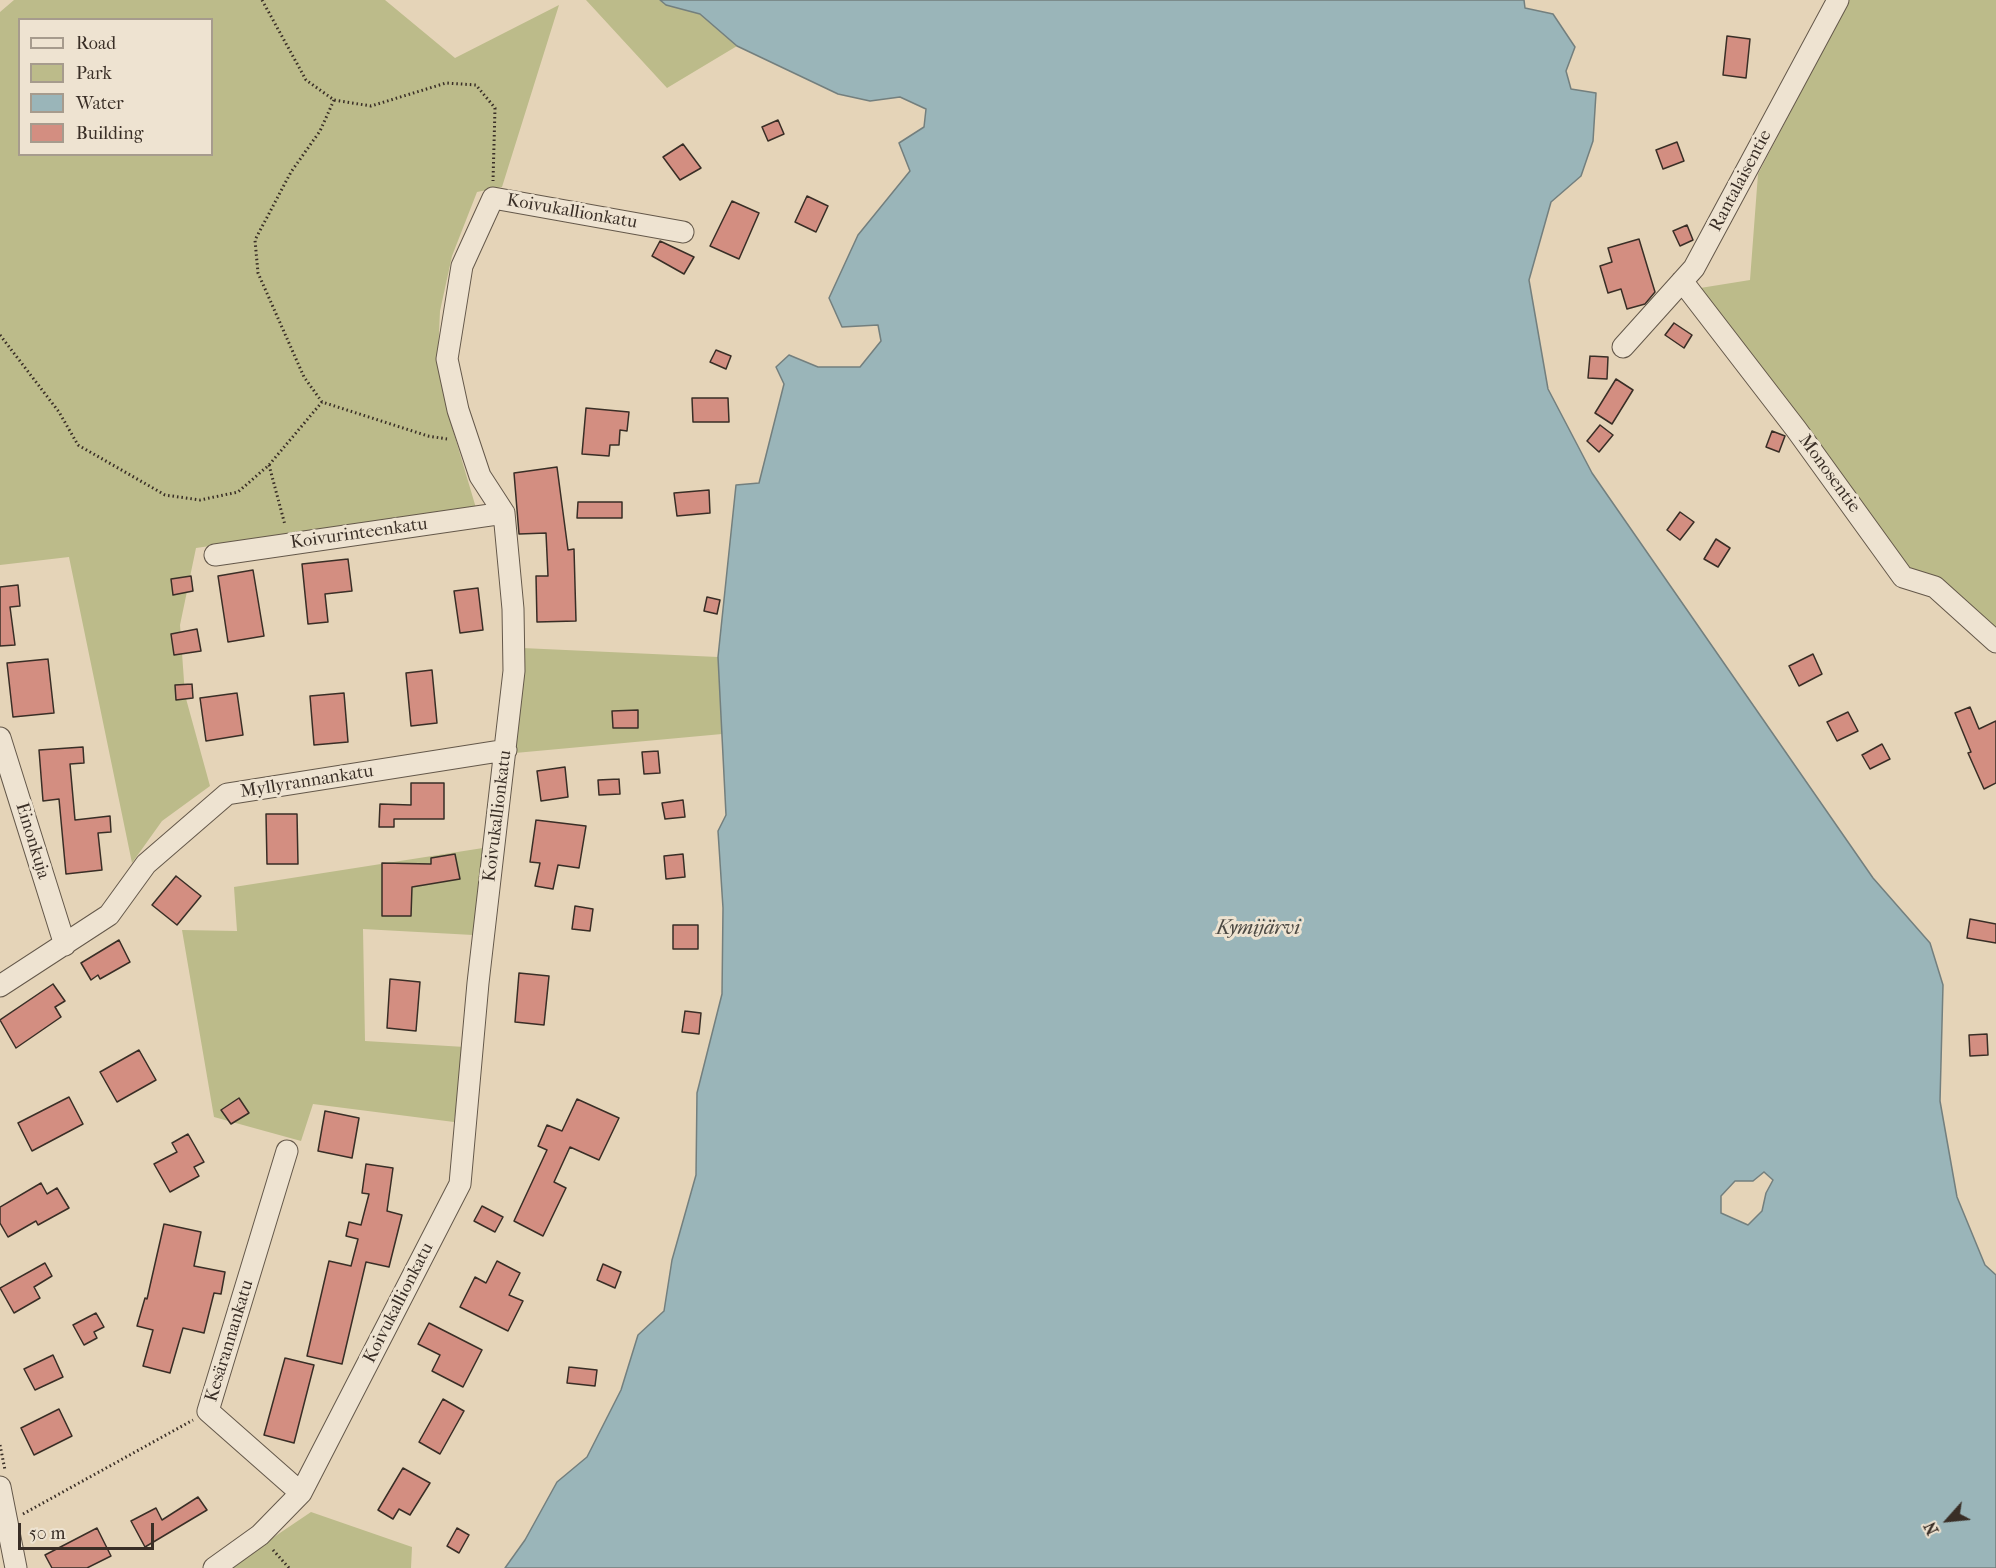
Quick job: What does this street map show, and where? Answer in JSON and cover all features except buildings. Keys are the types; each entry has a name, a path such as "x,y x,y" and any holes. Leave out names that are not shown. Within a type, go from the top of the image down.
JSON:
{"street":[{"name":"Rantalaisentie","path":"1623,347 1694,268 1838,0"},
{"name":"Koivukallionkatu","path":"214,1568 260,1535 301,1493 460,1184 477,982 514,671 513,609 504,513 480,476 458,410 447,359 462,266 493,198 683,232"},
{"name":"Monosentie","path":"1682,280 1796,429 1903,577 1935,587 1996,642"},
{"name":"Koivurinteenkatu","path":"215,555 504,513"},
{"name":"Einonkuja","path":"0,738 65,945"},
{"name":"Myllyrannankatu","path":"0,986 109,915 146,864 227,794 506,750"},
{"name":"Kesärannankatu","path":"287,1151 208,1412 301,1493"},
{"path":"0,1487 16,1568"}],"path":[{"path":"262,0 306,80 334,100 371,106 446,82 476,85 495,108 493,198"},
{"path":"334,100 320,131 291,172 255,240 258,273 304,377 322,402 428,436 469,442"},
{"path":"0,335 59,412 78,445 165,495 200,500 238,492 269,465 322,402"},
{"path":"269,465 290,544"},
{"path":"16,1518 208,1412"},
{"path":"260,1535 289,1568"}],"green space":[{"path":"14,0 385,0 455,58 559,5 502,187 477,192 452,256 440,311 438,355 447,410 476,508 196,548 180,625 185,695 210,786 162,821 132,863 69,557 0,565 0,12"},
{"path":"586,0 660,0 666,5 700,14 737,46 667,88"},
{"path":"1849,0 1996,0 1996,637 1905,574 1694,289 1750,280 1758,174"},
{"path":"522,648 718,657 722,734 515,753"},
{"path":"483,848 473,935 363,929 365,1041 465,1047 454,1122 313,1104 301,1141 214,1117 182,930 237,931 234,887"},
{"path":"311,1512 412,1547 411,1568 228,1568"}],"water":[{"name":"Kymijärvi","path":"660,0 1524,0 1525,8 1553,14 1575,47 1566,71 1571,89 1596,93 1593,141 1581,176 1551,202 1529,280 1548,389 1592,473 1873,878 1930,943 1943,985 1940,1101 1957,1197 1985,1265 1996,1275 1996,1568 505,1568 525,1540 557,1482 587,1457 621,1390 638,1335 664,1311 672,1260 696,1175 697,1093 722,994 723,908 718,831 726,815 718,657 736,485 759,483 784,384 776,367 789,355 818,367 860,367 881,341 878,325 842,327 829,298 858,235 910,171 899,143 924,127 926,109 900,97 870,101 838,94 737,46 700,14 666,5","holes":["1764,1172 1773,1180 1766,1193 1762,1211 1748,1225 1721,1213 1721,1196 1735,1181 1753,1181"]}]}
